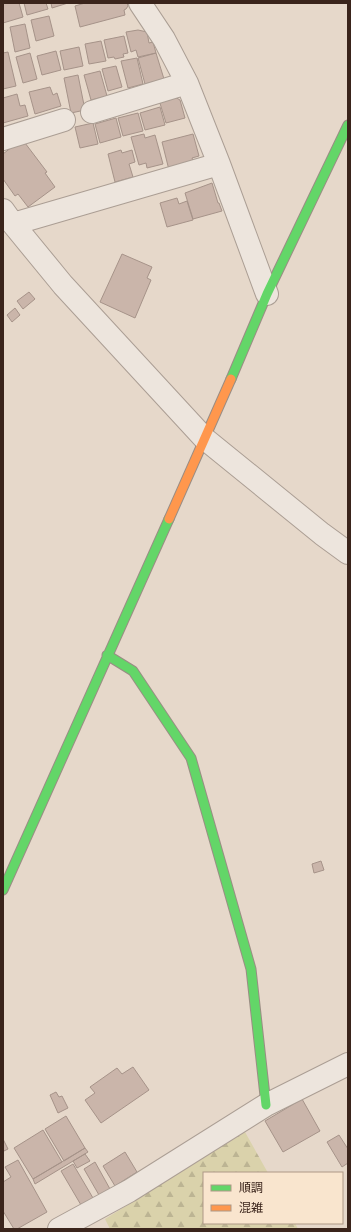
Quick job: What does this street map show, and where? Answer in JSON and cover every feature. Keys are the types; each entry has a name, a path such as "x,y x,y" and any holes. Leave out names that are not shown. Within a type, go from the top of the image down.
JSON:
{"street":[{"path":"140,3 164,39 187,83 219,164 266,294"},
{"path":"92,112 187,83"},
{"path":"3,139 64,120"},
{"path":"3,890 205,439 266,294 348,125"},
{"path":"219,164 8,217 63,285 205,439 322,534 348,553"},
{"path":"107,655 133,671 190,758 251,969 266,1105"},
{"path":"59,1229 129,1191 266,1105 348,1064"}],"green space":[{"path":"245,1132 267,1172 203,1172 203,1224 296,1224 298,1229 110,1229 105,1219"}],"building":[{"path":"3,3 19,3 23,17 3,23"},
{"path":"24,3 46,3 48,9 27,15"},
{"path":"51,3 68,3 52,8"},
{"path":"85,3 127,3 128,6 124,10 125,15 80,27 75,6"},
{"path":"49,16 54,36 36,41 31,20"},
{"path":"25,24 30,48 15,52 10,27"},
{"path":"138,30 147,32 149,43 153,42 156,53 138,57 136,50 131,52 126,32"},
{"path":"124,36 128,53 123,54 124,57 115,59 114,57 108,58 104,40"},
{"path":"101,41 106,61 89,64 85,44"},
{"path":"79,47 83,66 64,70 60,51"},
{"path":"56,51 61,70 42,75 37,56"},
{"path":"8,52 16,86 3,89 3,53"},
{"path":"30,53 37,79 23,83 16,57"},
{"path":"156,53 164,79 145,84 138,58"},
{"path":"137,58 143,84 128,88 121,61"},
{"path":"116,66 122,87 108,91 102,69"},
{"path":"100,71 107,96 91,100 84,75"},
{"path":"78,75 85,110 71,113 64,78"},
{"path":"50,87 53,95 57,93 61,106 35,114 29,92"},
{"path":"17,94 20,106 25,105 28,116 3,123 3,98"},
{"path":"173,96 180,100 185,118 166,123 159,100"},
{"path":"160,107 165,125 145,130 140,113"},
{"path":"138,113 143,131 123,136 118,118"},
{"path":"116,118 121,137 100,143 95,124"},
{"path":"93,123 98,144 80,148 75,127"},
{"path":"144,134 145,138 155,135 163,164 147,168 146,163 139,165 131,137"},
{"path":"193,134 199,156 192,158 194,163 169,170 162,142"},
{"path":"22,139 47,172 45,173 55,187 28,207 18,194 15,196 3,179 3,154"},
{"path":"121,150 122,153 132,150 135,162 129,164 133,177 115,182 108,154"},
{"path":"212,183 222,211 193,219 185,193"},
{"path":"177,198 179,204 187,201 193,220 167,227 160,203"},
{"path":"122,254 152,267 147,278 151,280 135,318 100,302"},
{"path":"29,292 35,299 23,309 17,301"},
{"path":"15,308 20,315 12,322 7,315"},
{"path":"321,861 324,870 314,873 312,864"},
{"path":"133,1067 149,1090 101,1123 85,1100 95,1093 90,1087 117,1068 122,1074"},
{"path":"56,1092 59,1097 62,1096 68,1108 58,1113 50,1095"},
{"path":"302,1099 320,1131 283,1152 265,1121"},
{"path":"66,1116 85,1148 64,1161 45,1129"},
{"path":"43,1130 62,1162 33,1179 14,1148"},
{"path":"339,1135 348,1149 348,1163 342,1167 327,1142"},
{"path":"3,1139 8,1149 4,1151 3,1148"},
{"path":"85,1148 88,1152 35,1184 33,1179"},
{"path":"125,1152 137,1172 115,1186 103,1166"},
{"path":"85,1154 90,1161 77,1168 73,1161"},
{"path":"18,1160 47,1212 17,1229 14,1229 3,1211 3,1182 11,1177 5,1167"},
{"path":"95,1162 110,1189 99,1195 84,1169"},
{"path":"73,1164 93,1198 81,1205 61,1171"}],"traffic: fast":[{"path":"231,379 267,294 348,125"},
{"path":"3,890 169,519"},
{"path":"107,655 133,671 191,758 251,969 266,1105"}],"traffic: slow":[{"path":"169,519 231,379"}]}
